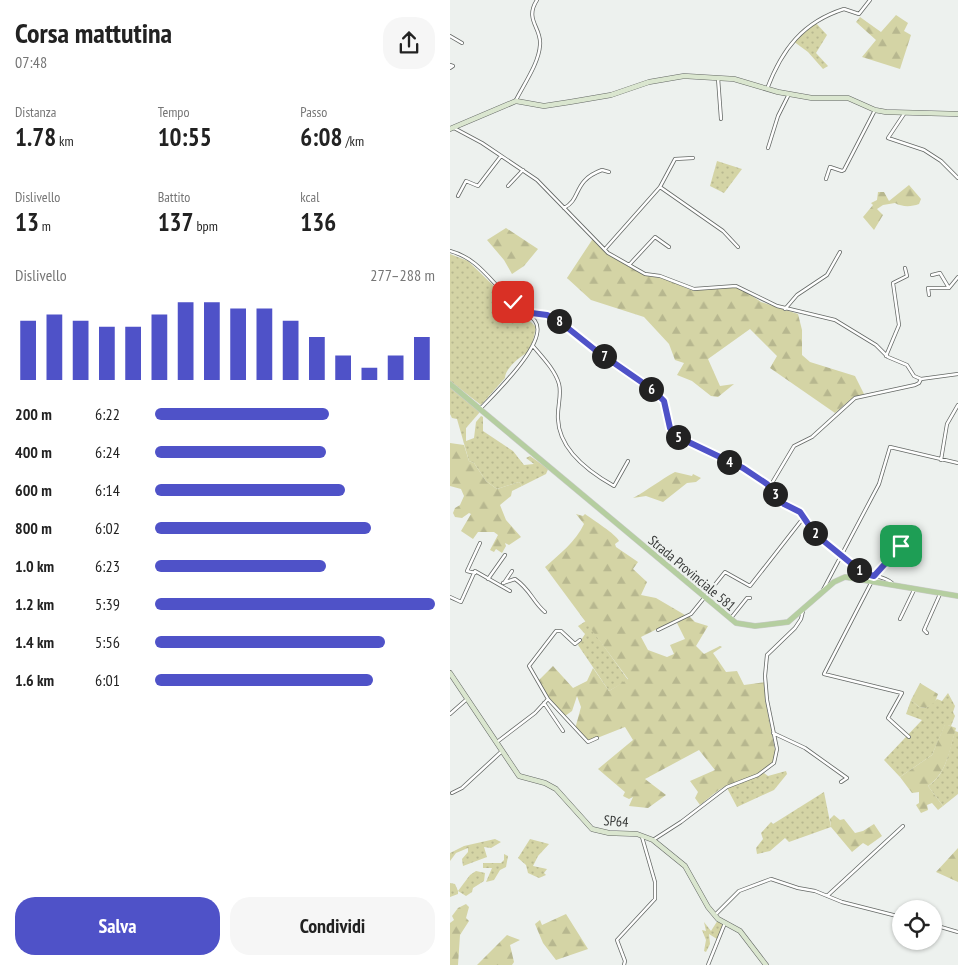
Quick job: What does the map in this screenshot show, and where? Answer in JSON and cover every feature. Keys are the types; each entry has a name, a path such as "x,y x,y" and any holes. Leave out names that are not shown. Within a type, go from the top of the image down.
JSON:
{"main road":[{"path":"452,129 516,101 544,106 611,95 642,84 676,76 739,80 767,90 812,98 848,98 875,110 904,114 958,114"},
{"name":"Strada Provinciale 581","path":"450,384 481,408 730,620 746,626 788,622 834,582 845,577 873,579 958,596"},
{"name":"SP64","path":"450,673 501,752 519,776 545,783 556,789 592,829 642,835 653,840 684,866 714,914 724,923 740,932 766,965"}],"street":[{"path":"516,101 540,50 540,40 532,20 537,0"},
{"path":"767,90 783,57 802,31 820,18 844,8 859,14 870,0"},
{"path":"450,36 462,43"},
{"path":"718,78 721,119"},
{"path":"768,148 778,116 789,94"},
{"path":"826,179 832,166 842,171 844,170 875,110"},
{"path":"904,114 888,138 924,150 941,161 958,178"},
{"path":"452,129 501,156 537,180 605,249 645,274 660,276 694,290 736,286 760,299 785,308 844,324 876,345 886,356 907,365 914,376 921,380"},
{"path":"458,196 466,181 478,186 501,156"},
{"path":"605,249 660,187 675,158 693,158"},
{"path":"508,186 522,170"},
{"path":"564,208 574,201 578,187 587,176 602,170 610,172"},
{"path":"660,187 723,231 738,246"},
{"path":"629,265 655,236 669,247"},
{"path":"450,251 473,261 537,324 538,334 533,346 481,408"},
{"path":"785,308 797,294 827,275 840,252"},
{"path":"886,356 899,324 893,283 907,276 905,268"},
{"path":"932,275 940,273 949,288"},
{"path":"949,288 958,277"},
{"path":"929,296 928,288 949,288"},
{"path":"524,312 547,315 559,321 601,354 653,390 664,401 670,428 682,440 743,468 767,484 784,504 799,511 815,534 873,579"},
{"path":"533,346 554,372 559,383 558,431 567,448 592,472 614,486 628,461"},
{"path":"767,484 772,483 776,478 783,460 794,446 812,437 855,398 915,385 921,380 958,374"},
{"path":"941,460 947,424 958,406"},
{"path":"824,591 879,484 890,447 958,463"},
{"path":"658,630 691,614 725,572 750,586 804,517"},
{"path":"480,544 467,571 488,578 510,591"},
{"path":"909,737 888,718 902,693 824,674 873,579 901,546 911,556"},
{"path":"488,578 505,555"},
{"path":"502,585 512,571"},
{"path":"450,597 461,602 475,573"},
{"path":"502,585 516,579 531,593 537,605 545,612"},
{"path":"900,619 915,588"},
{"path":"927,633 924,630 940,592"},
{"path":"730,620 747,598 750,598"},
{"path":"653,840 681,822 727,787 758,776 774,763 777,754 764,676 767,655 795,628 801,619 802,611"},
{"path":"580,640 575,644 561,631 556,631 529,664 548,699 588,742 597,738"},
{"path":"450,714 467,699"},
{"path":"496,743 548,699"},
{"path":"544,703 563,731"},
{"path":"773,733 818,756 847,778 841,782"},
{"path":"452,794 462,788 501,752"},
{"path":"827,896 903,826"},
{"path":"624,965 625,962 617,940 655,899 655,882 642,835"},
{"path":"714,914 742,890 771,879 892,914"},
{"path":"708,965 724,923"},
{"path":"942,928 958,932"}],"green space":[{"path":"896,15 908,23 904,31 911,35 900,69 862,57 876,40 856,22 860,17 881,32"},
{"path":"815,22 827,35 816,53 828,66 823,69 808,52 793,41"},
{"path":"717,161 742,169 724,193 710,186"},
{"path":"909,185 921,199 919,204 910,206 895,203 883,205 877,209 883,215 874,230 863,217 873,205 871,203 877,200 878,192 884,192 889,201"},
{"path":"506,228 538,249 524,266 512,274 504,260 487,240"},
{"path":"594,237 607,253 645,275 665,279 691,290 739,287 761,302 798,314 802,330 802,355 810,362 855,376 864,394 851,399 835,413 770,368 777,356 750,329 708,359 720,386 734,384 718,397 711,396 692,381 677,375 684,363 675,360 669,344 644,317 591,300 567,278"},
{"path":"450,254 468,261 536,327 533,341 527,353 513,364 507,371 505,378 481,405 450,381"},
{"path":"450,385 480,412 466,428 466,441 474,438 476,422 481,416 483,417 483,431 513,451 524,465 534,464 526,458 530,456 547,468 549,467 546,474 522,486 519,482 497,489 486,481 474,463 469,461 457,419 452,418 450,414"},
{"path":"450,443 464,445 469,461 474,463 486,481 497,489 519,482 522,486 512,491 511,496 500,505 506,520 521,537 509,545 505,543 506,546 502,553 496,549 494,552 490,550 498,535 494,532 478,532 473,539 461,531 471,514 469,513 462,518 455,517 453,513 455,508 460,505 464,496 461,489 450,486"},
{"path":"675,472 692,476 693,474 701,478 696,482 687,483 663,502 646,496 633,498 664,478"},
{"path":"576,514 583,516 585,514 609,531 619,541 615,544 616,547 638,562 633,569 647,582 641,595 656,598 685,615 641,637 648,650 667,657 674,654 670,645 685,639 677,623 689,616 695,622 708,626 696,646 704,654 720,646 722,647 713,653 726,672 737,671 744,685 765,682 765,699 776,755 768,768 755,776 723,788 700,805 695,798 698,792 690,781 715,770 699,750 645,779 666,795 648,808 629,806 633,797 629,799 623,796 625,792 598,769 633,740 625,727 587,742 575,729 581,707 577,696 572,711 565,716 548,698 538,681 553,666 573,688 587,681 593,668 609,691 628,679 545,567 567,547 581,530 584,524"},
{"path":"586,621 628,680 609,691 578,645 585,634 578,626"},
{"path":"920,683 938,694 935,702 926,708 919,707 911,700"},
{"path":"948,693 955,706 953,712 955,716 951,726 945,725 932,755 900,777 884,760 922,720 906,714 911,700 919,707 926,708 937,699 942,701"},
{"path":"945,724 956,728 952,744 940,774 928,786 943,806 938,810 932,803 927,805 928,810 921,813 916,805 919,803 919,792 912,793 900,777 932,755"},
{"path":"955,731 958,732 958,794 943,806 928,786 939,776 943,769"},
{"path":"786,771 787,774 774,790 737,807 727,788 764,773 768,776"},
{"path":"824,792 831,827 789,842 785,838 770,851 757,854 756,848 763,839 761,833 771,822 773,824"},
{"path":"834,815 840,820 844,819 855,833 863,831 874,824 882,836 868,846 863,843 852,852 831,827 830,819"},
{"path":"495,839 501,842 491,848 484,847 487,857 463,866 462,859 468,852 468,848 456,853 450,861 450,853 464,846"},
{"path":"530,839 549,844 538,856 533,866 547,869 544,873 546,875 539,878 528,873 526,865 518,858"},
{"path":"958,848 958,882 936,872"},
{"path":"504,854 508,856 506,867 500,870 494,880 486,882 492,868 483,868 483,863 501,863 504,860"},
{"path":"476,871 485,873 484,881 473,888 472,892 466,896 458,891 470,875"},
{"path":"450,883 455,884 458,894 450,897"},
{"path":"466,904 469,907 466,918 469,921 460,935 458,965 450,965 450,923 454,920 452,916 458,908"},
{"path":"566,914 588,949 556,960 543,943 535,924 540,920 542,925"},
{"path":"718,920 723,924 717,939 709,934 710,944 706,952 704,951 706,940 702,930 706,931 704,922 711,931"},
{"path":"507,935 520,940 510,945 514,962 512,965 477,965"}],"route":[{"path":"513,302 524,312 547,315 559,321 614,364 653,390 664,401 668,425 678,437 752,472 767,484 784,504 800,512 815,534 842,554 863,573 874,576 901,546"}]}
